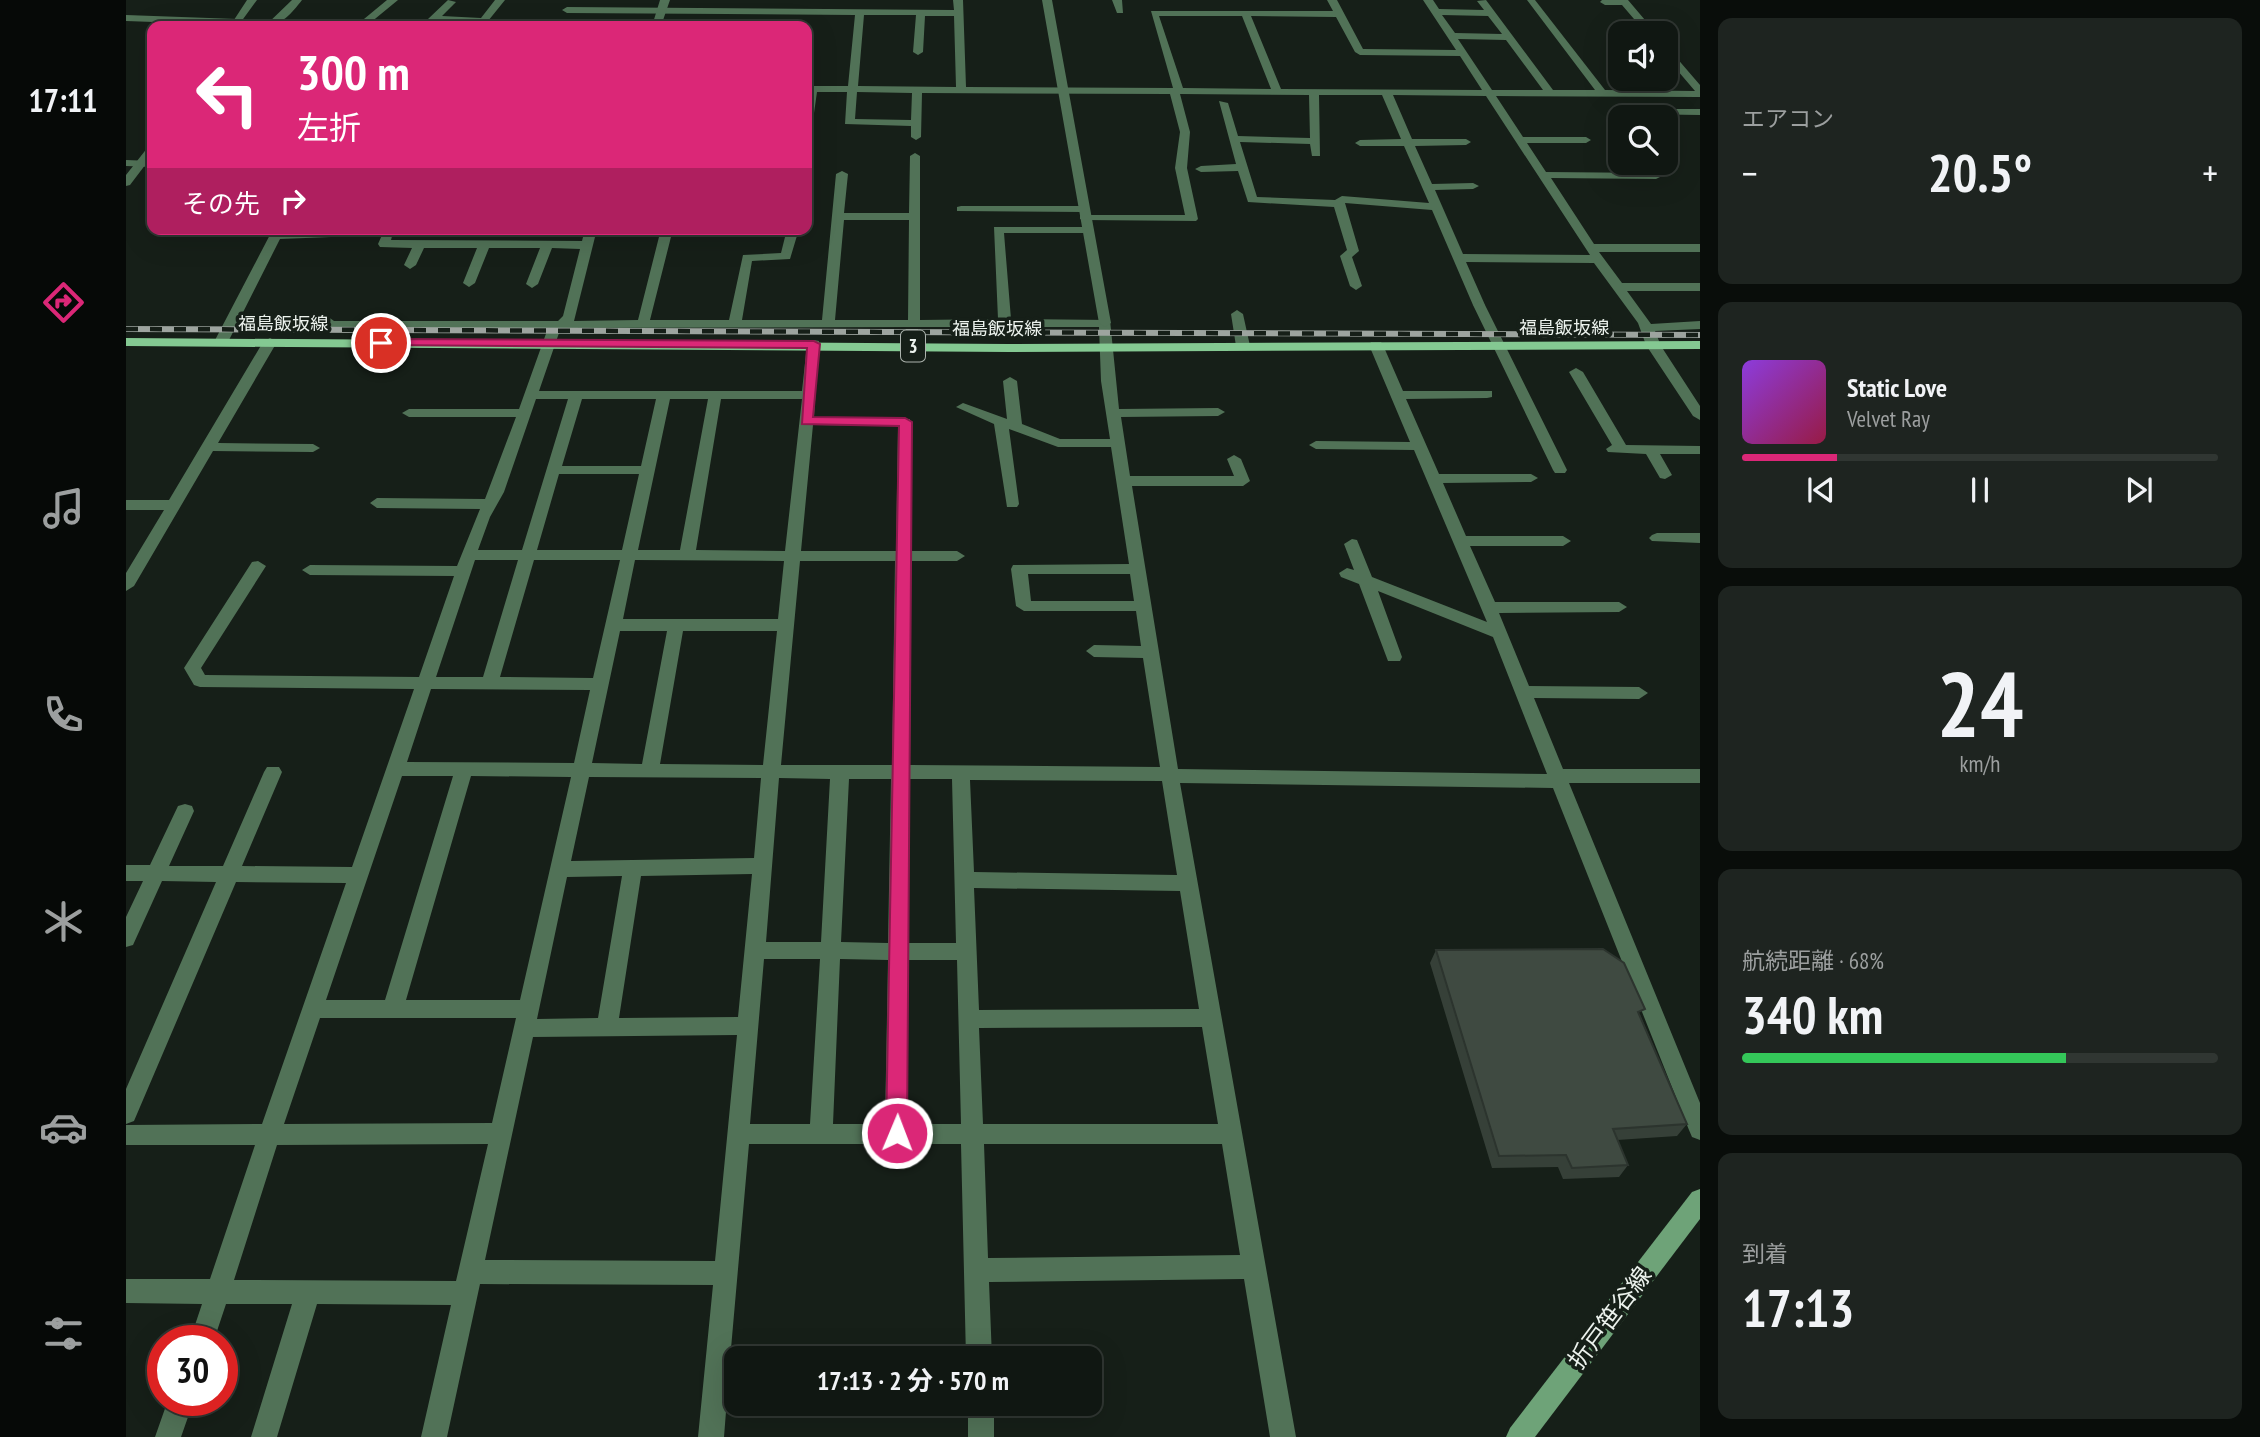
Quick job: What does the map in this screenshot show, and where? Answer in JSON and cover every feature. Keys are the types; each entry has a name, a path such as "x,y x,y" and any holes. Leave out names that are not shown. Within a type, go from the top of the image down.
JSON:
{"main road":[{"name":"福島飯坂線","path":"126,342 1104,347 1700,345"},
{"name":"折戸笹谷線","path":"1527,1433 1700,1200"}],"street":[{"path":"238,21 252,0"},
{"path":"275,21 297,0"},
{"path":"367,21 393,0"},
{"path":"483,21 500,0"},
{"path":"658,21 665,0"},
{"path":"958,0 961,90"},
{"path":"1047,0 1105,323 1104,347 1117,443 1150,652 1283,1437"},
{"path":"1116,0 1120,11"},
{"path":"961,209 1085,218 1192,219 1181,168 1185,132 1177,91 1150,0"},
{"path":"1332,0 1360,52 1461,53"},
{"path":"1428,0 1646,328 1700,416"},
{"path":"1482,1 1550,93"},
{"path":"1531,1 1602,93"},
{"path":"1605,2 1624,1 1641,21"},
{"path":"432,21 451,2"},
{"path":"567,9 764,11 823,16 860,12 957,13"},
{"path":"761,21 764,11"},
{"path":"860,12 849,122 916,123"},
{"path":"918,52 921,12"},
{"path":"1436,12 1491,13"},
{"path":"1154,13 1339,14"},
{"path":"1245,13 1278,92"},
{"path":"1636,15 1647,15"},
{"path":"126,18 181,21"},
{"path":"435,18 458,21"},
{"path":"1451,36 1509,37"},
{"path":"1678,65 1700,92"},
{"path":"812,89 1700,92"},
{"path":"916,137 917,90"},
{"path":"1314,92 1315,154"},
{"path":"1386,92 1479,305 1560,470"},
{"path":"1223,103 1251,200 1339,204"},
{"path":"1678,112 1700,112"},
{"path":"1234,139 1315,141"},
{"path":"1522,140 1586,140"},
{"path":"1360,143 1466,142"},
{"path":"914,325 915,156"},
{"path":"126,163 147,164"},
{"path":"126,183 147,164"},
{"path":"1201,169 1242,167"},
{"path":"828,325 842,174"},
{"path":"1545,175 1656,176"},
{"path":"1428,187 1473,186"},
{"path":"1356,286 1346,256 1353,251 1339,204 1342,199 1437,207"},
{"path":"838,216 915,216"},
{"path":"1005,325 999,229 1085,218"},
{"path":"221,342 276,235"},
{"path":"387,235 384,244 586,245"},
{"path":"207,1325 312,1009 466,563 489,504 497,492 553,331 569,318 589,235"},
{"path":"643,324 665,235"},
{"path":"736,324 747,258 786,256 791,235"},
{"path":"410,265 420,244"},
{"path":"468,282 485,244"},
{"path":"532,284 547,245"},
{"path":"1459,258 1700,248"},
{"path":"1618,286 1700,287"},
{"path":"1237,314 1243,346"},
{"path":"323,317 330,325 1105,323"},
{"path":"1646,328 1700,324"},
{"path":"126,586 270,342"},
{"path":"727,1346 726,1273 738,1134 814,344"},
{"path":"1376,345 1462,541 1700,1130"},
{"path":"1576,372 1617,449 1700,450"},
{"path":"1010,381 1008,424 1012,504"},
{"path":"1398,395 1487,394"},
{"path":"409,413 526,404 576,395 809,395"},
{"path":"489,684 576,395"},
{"path":"434,1437 664,396"},
{"path":"687,555 715,396"},
{"path":"963,407 1058,443 1117,443"},
{"path":"1113,413 1218,412"},
{"path":"806,421 905,422 897,1133"},
{"path":"1315,445 1420,446"},
{"path":"208,447 313,448"},
{"path":"1650,449 1665,475"},
{"path":"1124,481 1242,481 1234,459"},
{"path":"554,470 648,470"},
{"path":"1435,479 1531,478"},
{"path":"377,503 489,504"},
{"path":"126,505 174,505"},
{"path":"1657,538 1700,538"},
{"path":"1462,541 1563,541"},
{"path":"1352,544 1394,657"},
{"path":"310,570 466,563 529,555 957,556"},
{"path":"258,566 192,668 200,681 600,684"},
{"path":"1137,569 1019,569 1024,606 1143,606"},
{"path":"1347,573 1500,634"},
{"path":"1489,608 1619,607"},
{"path":"614,625 786,625"},
{"path":"649,769 676,625"},
{"path":"1094,651 1150,652"},
{"path":"1523,692 1639,693"},
{"path":"395,769 582,768 1557,779 1700,776"},
{"path":"393,1009 464,769"},
{"path":"821,1133 839,771"},
{"path":"126,1114 273,772"},
{"path":"961,772 979,1346"},
{"path":"126,939 185,811"},
{"path":"559,869 762,866"},
{"path":"607,1028 633,868"},
{"path":"126,873 358,875"},
{"path":"964,880 1188,883"},
{"path":"755,950 967,952"},
{"path":"312,1009 393,1009 607,1028 748,1026"},
{"path":"968,1019 1211,1018"},
{"path":"126,1135 501,1133"},
{"path":"738,1134 1231,1134"},
{"path":"976,1270 1254,1267"},
{"path":"126,1291 308,1293 468,1282 726,1273"},
{"path":"264,1437 308,1293"},
{"path":"711,1437 724,1385"},
{"path":"168,1437 175,1416"},
{"path":"981,1416 981,1437"}],"building":[{"path":"1603,949 1624,963 1645,1009 1638,1012 1687,1124 1613,1129 1628,1165 1572,1168 1566,1155 1499,1156 1436,950"}],"railway":[{"path":"126,329 1700,335"}],"route":[{"path":"381,343 814,344 806,421 905,422 897,1133"}]}
